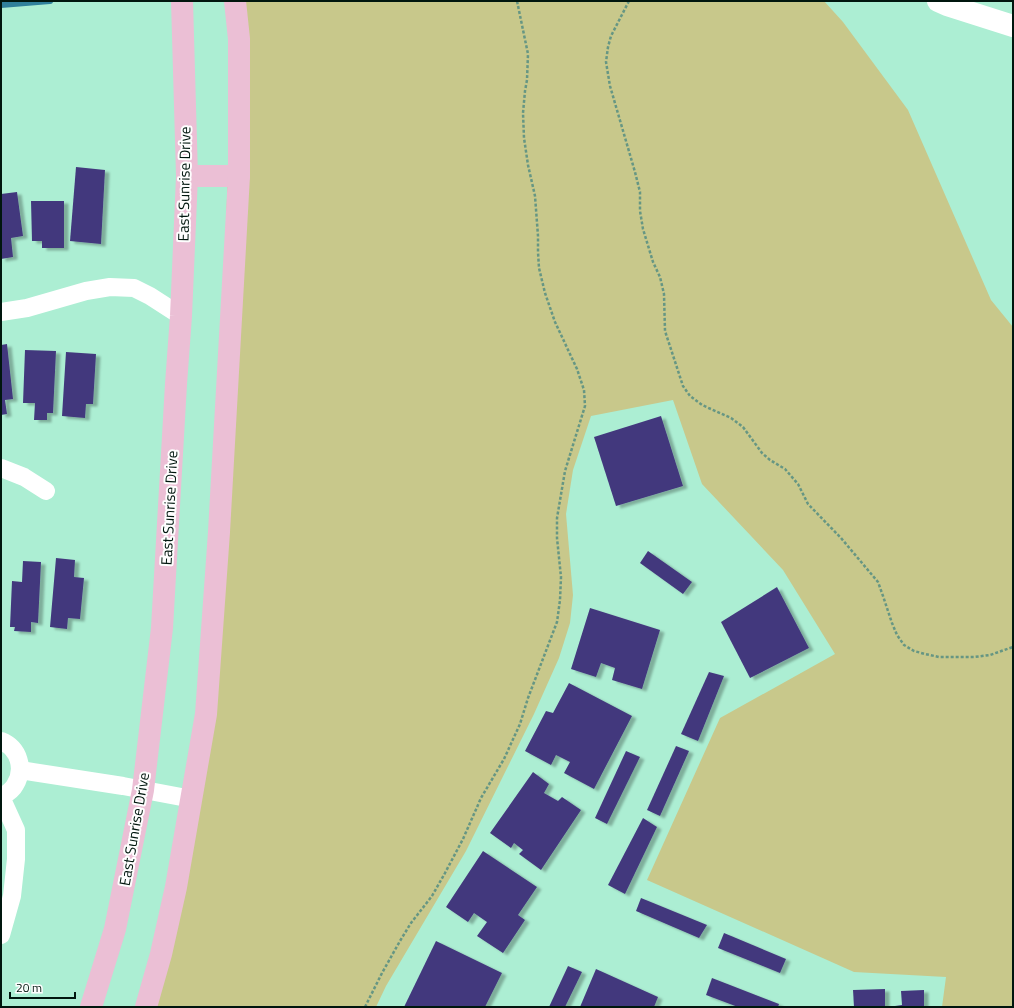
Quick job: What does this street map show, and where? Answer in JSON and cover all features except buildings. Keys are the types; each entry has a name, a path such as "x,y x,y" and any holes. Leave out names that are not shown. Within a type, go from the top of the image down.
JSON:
{"main road":[{"name":"East Sunrise Drive","path":"91,1007 115,929 143,790 162,628 187,176 182,1"},
{"path":"146,1007 161,954 176,887 206,714 220,532 239,176 239,39 236,1"},
{"path":"187,176 239,176"}],"street":[{"path":"938,1 1013,26"},
{"path":"1,312 27,308 86,291 110,287 134,288 150,296 180,316"},
{"path":"1,468 24,476 46,491"},
{"path":"1,741 6,742 14,750 19,759 20,770 19,778 15,786 1,797 16,830 16,859 12,896 1,935"},
{"path":"20,770 123,786 192,799"}],"path":[{"path":"365,1007 400,941 411,923 432,896 445,873 463,839 481,798 504,759 520,724 528,698 557,622 561,577 557,538 557,518 565,471 585,406 584,390 577,368 555,322 545,293 539,268 535,196 524,138 523,113 528,54 517,1"},
{"path":"629,1 611,36 606,62 610,86 640,192 640,211 643,229 653,262 660,277 664,294 665,331 683,386 690,396 702,405 731,418 742,427 762,453 785,470 798,484 808,504 841,538 878,582 892,623 897,635 904,645 914,651 925,654 955,657 990,655 1013,647"}],"green space":[{"path":"235,1 824,1 843,22 908,110 991,300 1013,327 1013,1007 942,1007 946,977 854,972 647,880 720,718 835,654 783,570 702,484 673,400 591,416 573,470 566,514 573,595 570,623 559,658 534,714 466,851 386,986 376,1007 146,1007 206,714"}],"waterway":[{"path":"1,5 50,1"}]}
